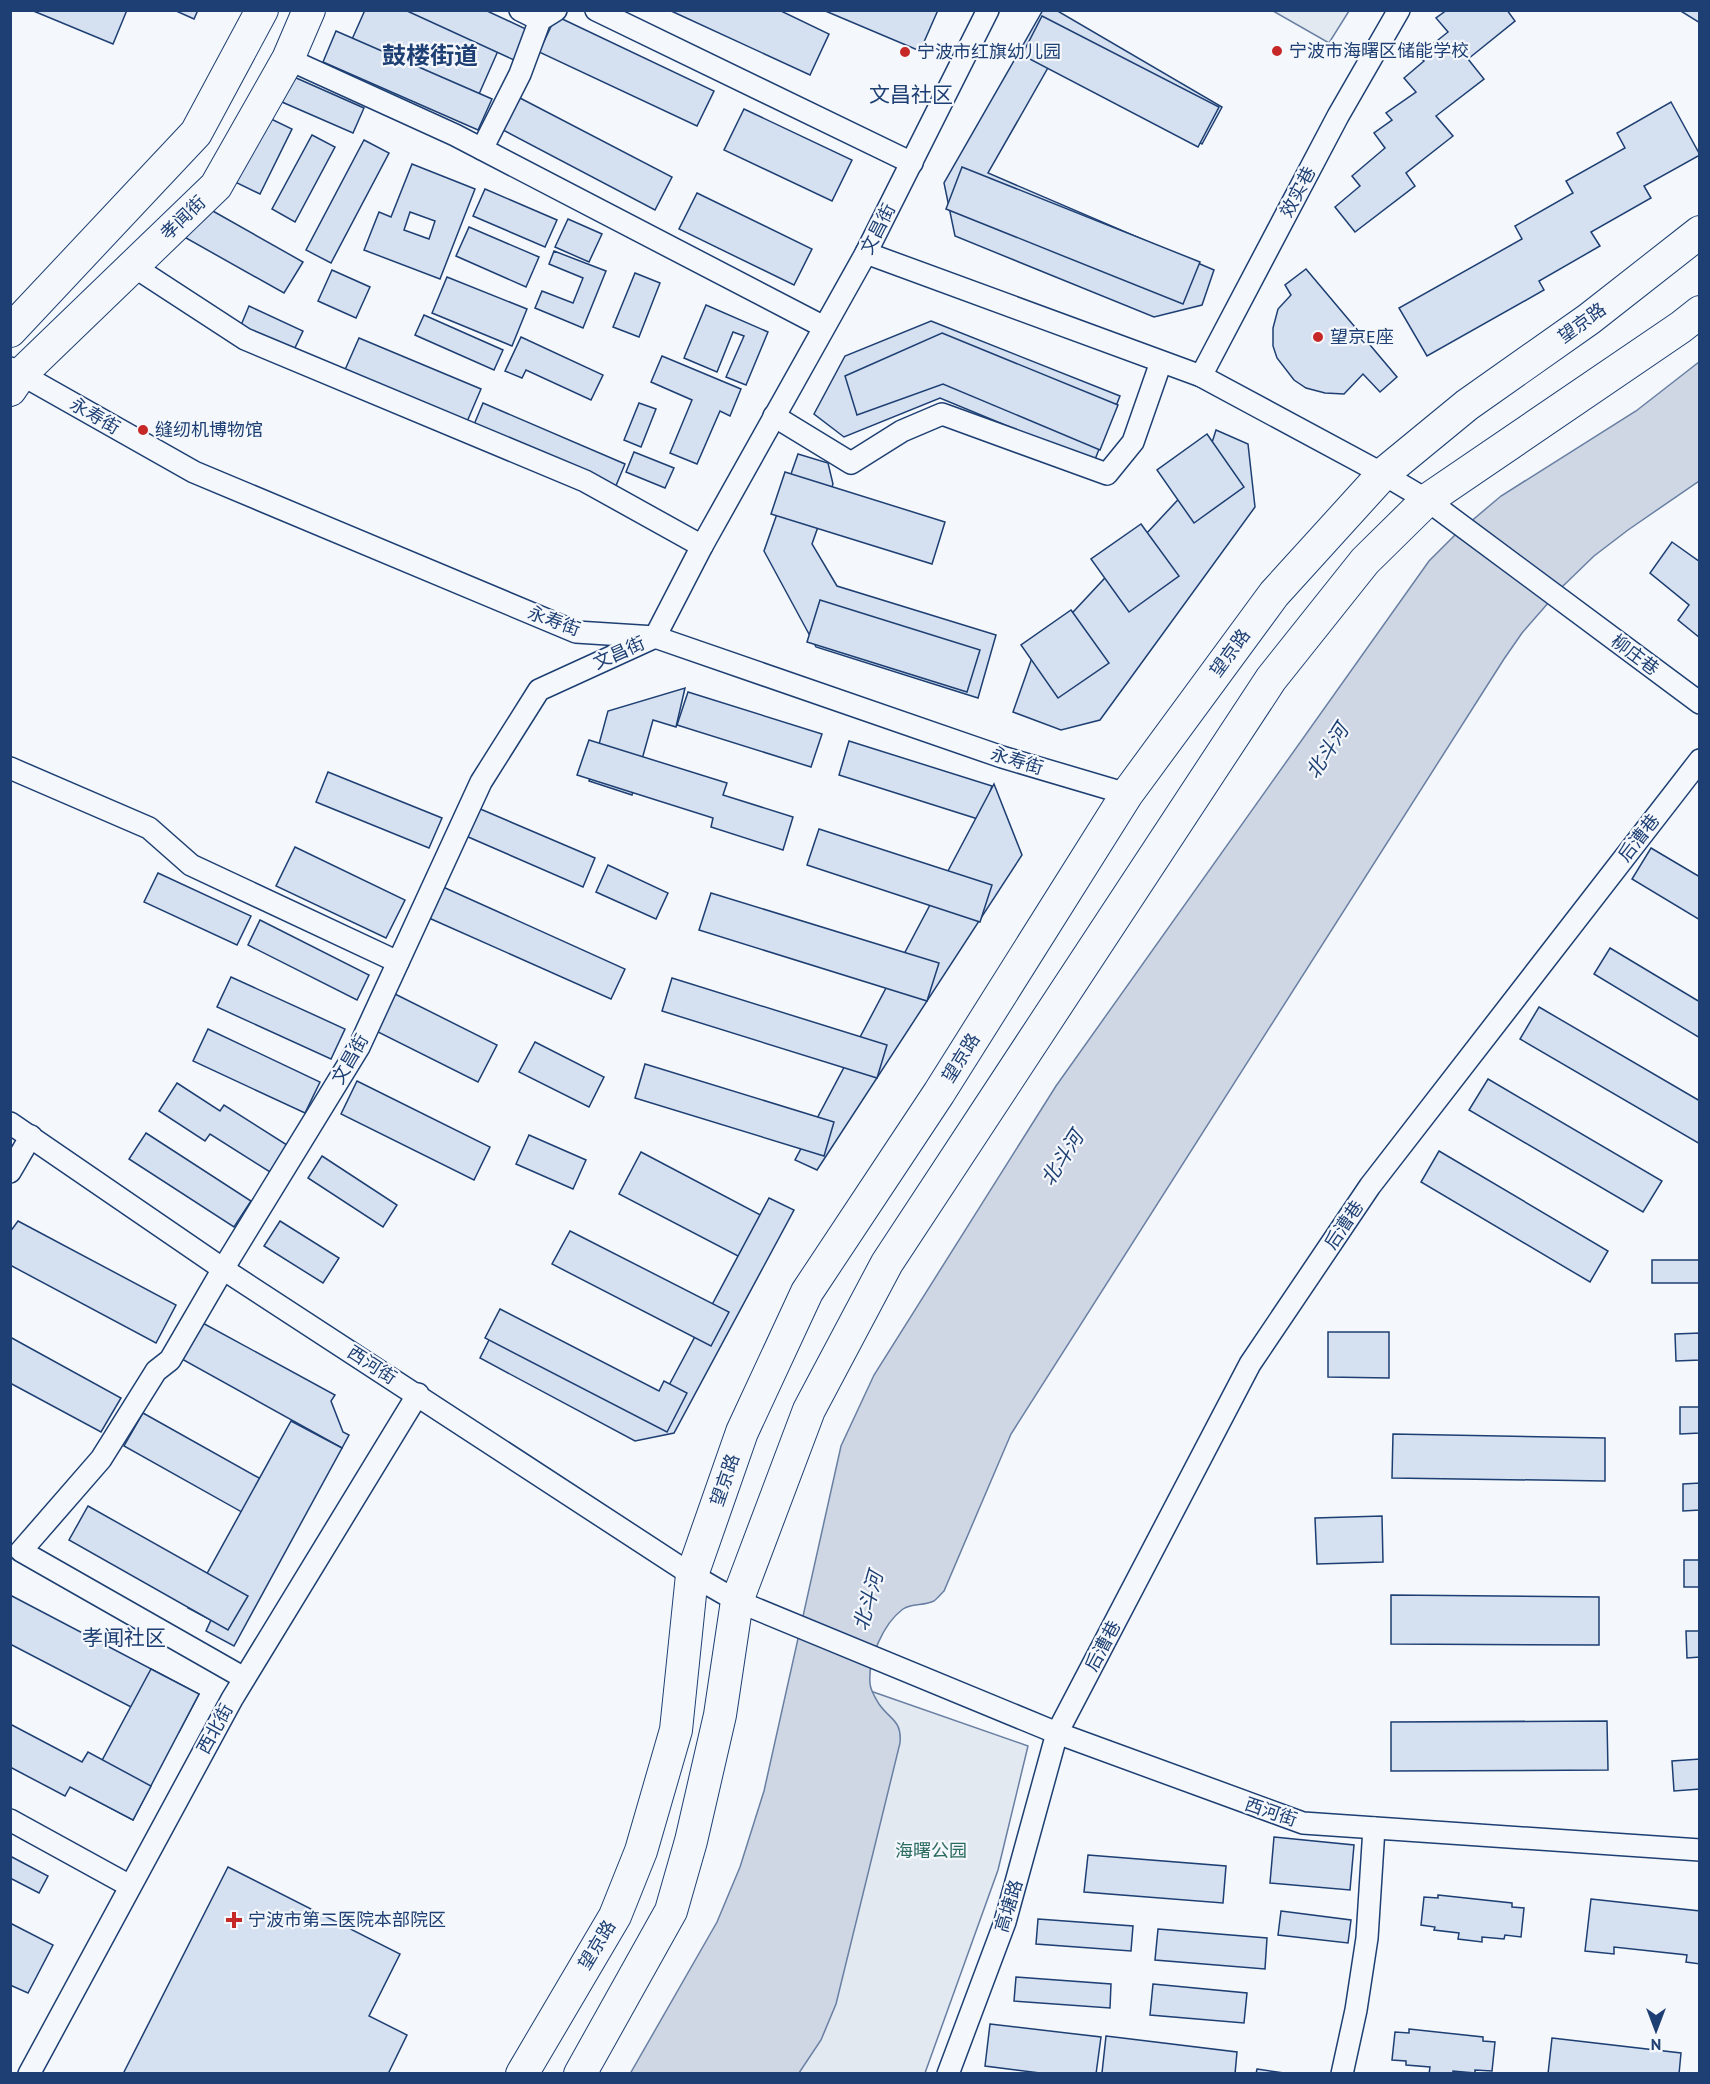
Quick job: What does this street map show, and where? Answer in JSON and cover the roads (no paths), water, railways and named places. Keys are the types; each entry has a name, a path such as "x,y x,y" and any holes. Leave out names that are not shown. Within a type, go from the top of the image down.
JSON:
{"main road":[{"path":"10,331 196,133 262,10"},
{"name":"孝闻街","path":"14,378 216,186 288,59 309,10"},
{"name":"望京路","path":"522,2073 615,1916 641,1851 676,1730 692,1575 742,1432 807,1292 939,1093 1127,794 1274,594 1383,474 1467,405 1589,320 1700,232"},
{"path":"580,2073 671,1911 691,1841 720,1715 737,1601 808,1410 887,1263 1271,679 1365,561 1426,500 1700,312"}],"street":[{"path":"482,149 548,15 520,10"},
{"path":"596,10 912,163"},
{"name":"文昌街","path":"244,1678 21,1551 101,1458 156,1371 170,1360 359,1047 481,782 539,690 655,637 702,546 866,253 988,10"},
{"name":"效实巷","path":"1201,376 1338,116 1399,10"},
{"path":"288,59 454,135 824,327"},
{"name":"柳庄巷","path":"866,253 1201,376 1383,474 1426,500 1700,703"},
{"path":"133,266 245,339 585,481 702,546"},
{"path":"774,416 851,463 902,431 942,414 1107,474 1133,442 1161,362"},
{"name":"永寿街","path":"14,378 194,472 565,628 576,632 655,637 1002,757 1127,794"},
{"name":"后漕巷","path":"1057,1733 1250,1364 1370,1186 1700,760"},
{"path":"10,768 149,828 191,864 398,962"},
{"name":"西河街","path":"10,1123 223,1269 418,1394 692,1575 737,1601 1057,1733 1303,1823 1700,1850"},
{"path":"10,1172 31,1136"},
{"name":"西北街","path":"29,2073 244,1678 418,1394"},
{"name":"高塘路","path":"948,2073 1005,1922 1057,1733"},
{"path":"10,1820 130,1886"},
{"path":"1342,2073 1356,2010 1367,1938 1374,1828"}],"water":[{"name":"北斗河","path":"1699,362 1699,481 1594,556 1563,586 1522,633 1011,1434 944,1591 934,1601 903,1609 883,1633 874,1653 870,1686 879,1704 897,1725 900,1743 836,2004 821,2040 799,2073 630,2074 717,1922 740,1867 764,1791 841,1446 874,1375 1056,1086 1429,561 1456,534 1501,496 1636,411"}],"place":[{"name":"宁波市海曙区储能学校","path":"1277,51"},
{"name":"宁波市红旗幼儿园","path":"905,52"},
{"name":"望京E座","path":"1318,337"},
{"name":"缝纫机博物馆","path":"143,430"},
{"name":"宁波市第二医院本部院区","path":"234,1920"}],"district":[{"name":"鼓楼街道","path":"430,56"},
{"name":"文昌社区","path":"911,95"},
{"name":"孝闻社区","path":"124,1638"}],"park label":[{"name":"海曙公园","path":"931,1851"}]}
